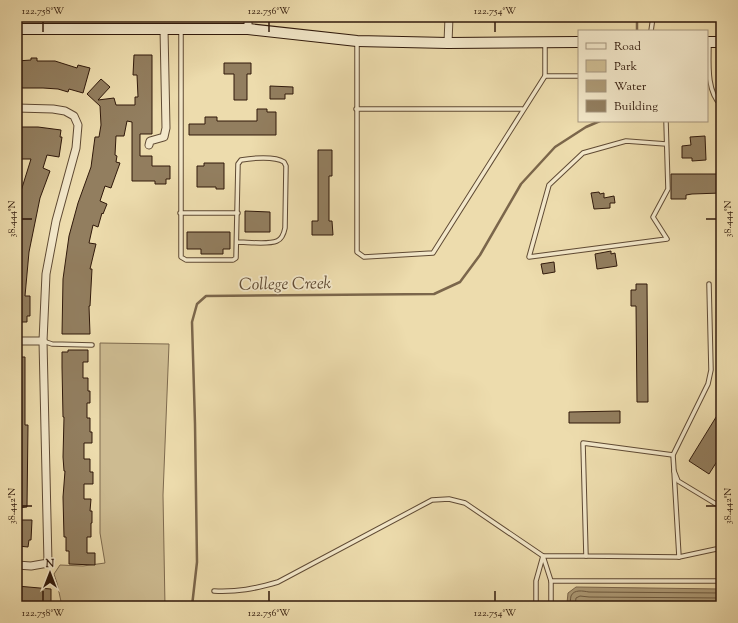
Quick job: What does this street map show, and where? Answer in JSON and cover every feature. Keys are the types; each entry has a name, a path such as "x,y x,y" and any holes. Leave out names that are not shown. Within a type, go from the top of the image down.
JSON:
{"main road":[{"path":"17,29 248,29 357,41 448,43 578,42"},
{"path":"708,42 721,42"}],"street":[{"path":"248,17 248,29"},
{"path":"448,43 449,17"},
{"path":"149,145 150,141 164,138 166,128 164,29"},
{"path":"17,108 54,109 65,111 74,116 78,125 77,142 56,221 46,274 43,341 48,563 31,566 17,565"},
{"path":"17,341 43,341"}],"lane":[{"path":"651,30 653,17"},
{"path":"181,29 181,257 183,259 233,260 236,258 238,164 241,160 280,159 286,166 284,233 278,241 237,242"},
{"path":"357,41 357,252 364,257 433,253 544,76 544,42"},
{"path":"708,42 711,84 716,100 721,105"},
{"path":"544,76 578,76"},
{"path":"356,109 522,109"},
{"path":"666,122 668,189 653,217 667,239 529,257 549,185 583,153 626,141 666,144"},
{"path":"180,213 238,213"},
{"path":"679,557 673,455 708,384 711,370 709,284"},
{"path":"43,341 52,344 92,345"},
{"path":"586,556 583,443 673,455"},
{"path":"674,471 678,482 721,507"},
{"path":"214,591 234,592 257,589 278,582 432,500 449,499 465,503 543,556 679,557 721,548"},
{"path":"543,556 551,581 551,606"},
{"path":"536,606 536,581 543,556"},
{"path":"551,581 721,581"}],"green space":[{"path":"100,343 169,344 163,495 165,606 62,606 54,574 60,565 83,566 105,563 100,533"}],"water":[{"path":"576,587 721,589 721,606 561,606 567,603 568,593"}],"building":[{"path":"134,55 152,55 152,134 140,134 140,156 152,156 152,166 170,166 170,179 166,179 166,184 155,184 155,181 132,181 132,122 127,121 124,136 116,136 116,162 120,163 111,188 105,186 100,201 107,204 103,214 102,213 98,227 93,225 89,243 96,244 90,269 92,269 89,306 90,334 62,334 63,279 69,236 78,203 91,167 95,137 99,137 101,125 100,106 87,94 101,79 110,87 98,100 114,98 116,105 135,105 135,97 138,97 137,75 133,75"},
{"path":"31,58 37,58 37,61 55,61 77,68 78,65 90,68 83,93 69,89 68,92 58,89 17,88 17,61 31,60"},
{"path":"224,63 251,63 251,74 247,74 247,100 234,100 234,74 224,74"},
{"path":"270,86 293,87 293,94 285,94 285,99 270,99"},
{"path":"257,109 267,109 267,112 276,112 276,135 189,135 189,124 205,124 205,117 217,117 217,121 257,121"},
{"path":"17,127 38,127 61,130 60,137 62,137 59,157 47,155 43,168 50,171 40,198 29,252 25,296 30,296 30,316 27,316 27,322 17,322 17,190 21,191 31,159 17,159"},
{"path":"705,136 706,160 692,161 692,158 682,158 682,146 691,145 690,137"},
{"path":"318,150 332,150 332,176 329,176 329,221 332,221 333,235 312,235 312,221 318,221"},
{"path":"204,163 224,163 224,189 216,189 216,187 197,187 197,166 204,166"},
{"path":"671,174 721,174 721,193 692,194 686,195 686,199 671,199"},
{"path":"599,192 600,194 604,193 604,198 614,196 615,203 610,203 610,208 594,209 591,193"},
{"path":"245,211 270,212 270,232 245,232"},
{"path":"187,232 230,232 230,249 223,249 223,254 201,254 201,249 187,249"},
{"path":"611,251 611,254 615,253 617,266 597,269 595,254"},
{"path":"554,262 555,272 543,274 541,264"},
{"path":"636,284 647,284 648,402 637,402 636,306 631,306 631,290 636,290"},
{"path":"68,350 88,350 88,362 83,362 83,378 88,378 88,391 90,391 90,403 87,403 87,418 90,418 92,443 84,443 84,459 90,459 90,472 93,472 93,484 84,484 84,499 91,499 91,537 87,537 87,553 95,553 95,565 69,564 69,551 66,551 66,537 64,537 63,497 65,471 63,457 64,417 62,352 68,352"},
{"path":"17,357 25,357 25,425 28,425 27,507 17,508"},
{"path":"721,409 721,455 709,474 689,461"},
{"path":"620,411 620,423 569,423 569,412"},
{"path":"17,520 32,520 31,540 29,540 28,547 18,546"},
{"path":"17,586 51,589 51,606 17,606"}],"waterway":[{"name":"College Creek","path":"637,17 637,30"},
{"name":"College Creek","path":"192,606 197,562 192,322 197,304 206,296 434,294 460,282 480,255 521,184 555,147 586,127 598,122"}]}
